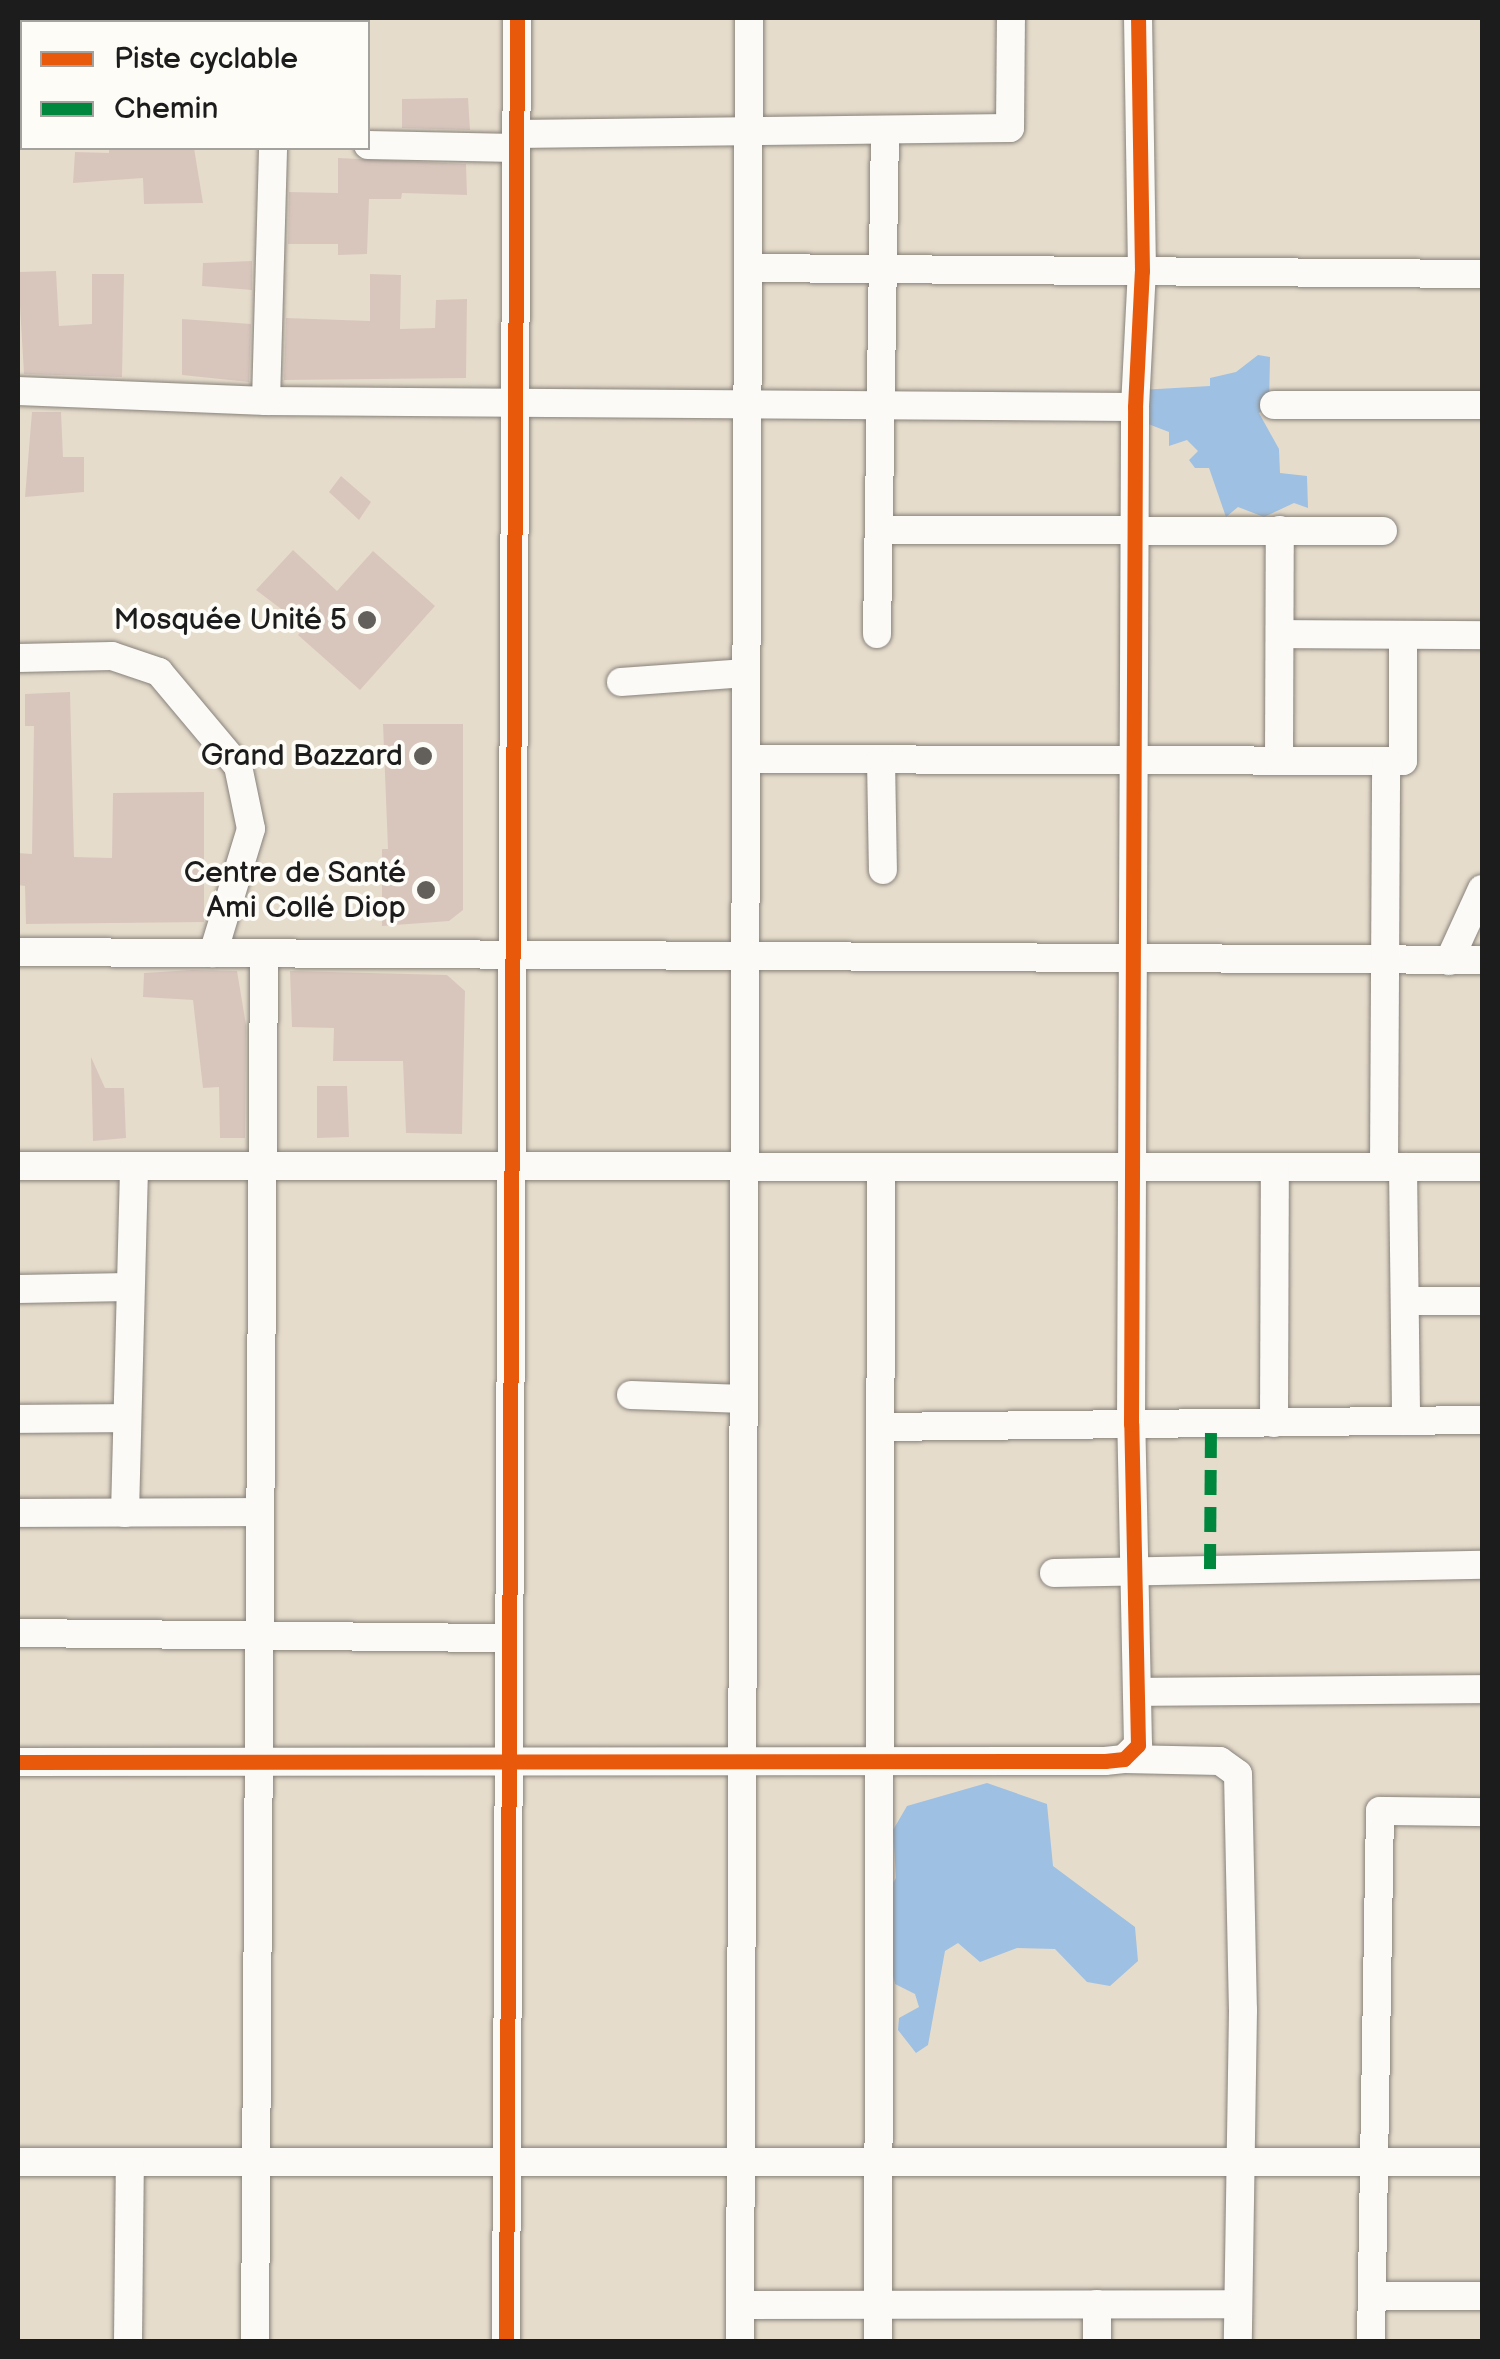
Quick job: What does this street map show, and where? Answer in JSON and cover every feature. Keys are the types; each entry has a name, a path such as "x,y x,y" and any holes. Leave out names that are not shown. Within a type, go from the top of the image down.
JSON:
{"street":[{"path":"506,2342 517,18"},
{"path":"740,2342 749,18"},
{"path":"370,145 748,131 1010,128 1011,18"},
{"path":"1124,1759 1138,1744 1139,1692 1131,1424 1135,406 1142,272 1138,18"},
{"path":"878,634 886,130"},
{"path":"266,401 273,150"},
{"path":"748,268 1482,274"},
{"path":"18,391 266,401 1135,406"},
{"path":"1274,406 1482,405"},
{"path":"879,530 1384,531"},
{"path":"1279,760 1280,530"},
{"path":"1280,634 1482,635"},
{"path":"746,759 1403,761 1403,634"},
{"path":"18,658 112,656 159,672 238,766 251,829 213,953"},
{"path":"621,682 746,673"},
{"path":"881,760 884,870"},
{"path":"1386,761 1385,959 1393,1167 1404,1301 1406,1421"},
{"path":"1449,961 1482,889"},
{"path":"18,952 1482,960"},
{"path":"256,2342 264,954"},
{"path":"18,1166 1482,1167"},
{"path":"124,1513 134,1166"},
{"path":"878,2342 880,1167"},
{"path":"1274,1422 1276,1167"},
{"path":"18,1289 129,1287"},
{"path":"1404,1301 1482,1301"},
{"path":"631,1395 744,1399"},
{"path":"18,1419 126,1418"},
{"path":"880,1426 1482,1420"},
{"path":"18,1514 260,1512"},
{"path":"1054,1573 1482,1566"},
{"path":"18,1633 509,1638"},
{"path":"1139,1692 1482,1689"},
{"path":"18,1762 1220,1761 1238,1774 1238,2342"},
{"path":"1371,2342 1380,1811 1482,1812"},
{"path":"18,2162 1482,2162"},
{"path":"128,2342 130,2162"},
{"path":"1372,2296 1482,2296"},
{"path":"1097,2304 1097,2342"},
{"path":"740,2305 1238,2304"}],"water":[{"path":"1258,355 1270,357 1269,406 1259,413 1279,449 1280,473 1307,476 1308,508 1294,503 1264,517 1238,507 1226,517 1209,468 1195,468 1189,460 1198,451 1187,440 1169,446 1169,432 1143,422 1140,390 1210,386 1210,378 1236,372"},
{"path":"987,1783 1047,1804 1053,1866 1135,1927 1138,1961 1110,1986 1087,1982 1055,1949 1017,1948 980,1962 958,1943 945,1951 928,2045 916,2053 898,2030 899,2018 919,2007 915,1994 895,1984 892,1971 885,1896 896,1878 893,1830 907,1806"}],"building":[{"path":"468,98 470,130 402,128 402,99"},
{"path":"194,150 203,203 144,204 143,178 73,183 75,152"},
{"path":"338,158 466,164 467,195 402,193 401,199 369,199 367,254 338,255 338,244 288,244 289,192 338,193"},
{"path":"252,261 252,290 202,286 203,263"},
{"path":"56,271 59,326 92,324 92,274 124,274 122,377 24,374 18,272"},
{"path":"370,274 401,275 400,329 435,328 436,300 467,299 466,378 284,380 286,318 370,321"},
{"path":"182,319 251,324 249,382 182,375"},
{"path":"32,412 61,412 63,457 84,457 84,492 25,497"},
{"path":"341,476 371,502 359,520 329,492"},
{"name":"Mosquée Unité 5","path":"293,550 337,591 373,551 435,606 360,690 298,635 305,627 256,590"},
{"path":"70,692 74,857 112,858 113,793 204,792 204,922 26,924 25,886 18,885 18,853 32,854 34,726 25,726 25,694"},
{"path":"383,724 463,724 463,910 449,921 382,926 382,849 388,849"},
{"path":"237,971 246,1025 245,1138 220,1138 219,1087 203,1088 193,1000 143,997 144,973"},
{"path":"290,971 447,975 465,991 462,1134 406,1133 403,1061 333,1061 334,1028 292,1027"},
{"path":"91,1057 105,1088 124,1088 126,1138 93,1141"},
{"path":"317,1086 347,1086 349,1137 317,1138"}],"marked path":[{"path":"1210,1569 1211,1423"}],"cycle path":[{"path":"506,2342 517,18"},
{"path":"18,1762 1105,1761 1124,1759 1138,1745 1131,1424 1135,407 1142,271 1138,18"}],"place":[{"name":"Mosquée Unité 5","path":"367,620"},
{"name":"Grand Bazzard","path":"423,756"},
{"name":"Centre de Santé Ami Collé Diop","path":"426,890"}]}
